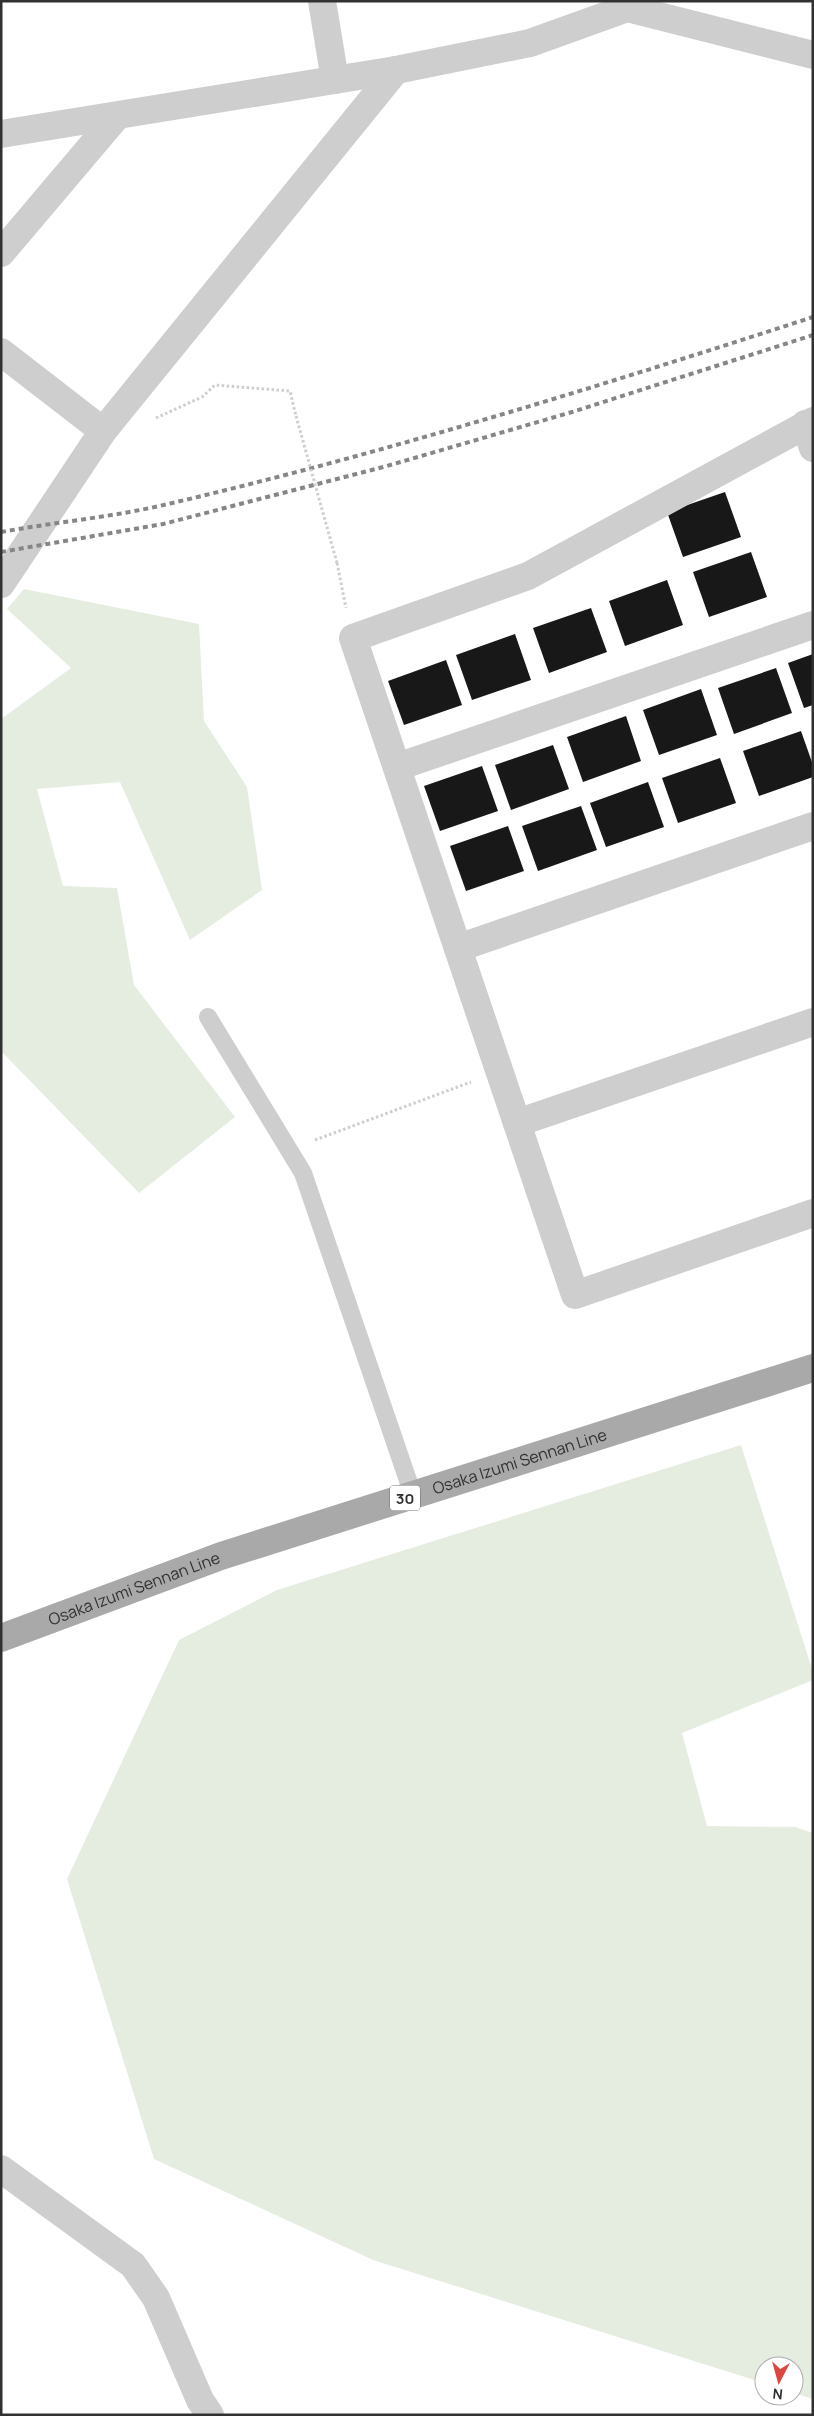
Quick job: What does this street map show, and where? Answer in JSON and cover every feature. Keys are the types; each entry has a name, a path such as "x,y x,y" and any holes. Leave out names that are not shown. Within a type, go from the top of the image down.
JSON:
{"main road":[{"name":"Osaka Izumi Sennan Line","path":"1,1638 221,1556 813,1368"}],"street":[{"path":"322,1 335,80"},
{"path":"1,134 396,70 530,44 627,8 813,55"},
{"path":"1,584 103,431 396,70"},
{"path":"1,253 117,116"},
{"path":"1,352 103,431"},
{"path":"810,431 528,576 353,638 575,1295 813,1213"},
{"path":"396,767 813,625"},
{"path":"458,948 813,826"},
{"path":"517,1123 813,1022"},
{"path":"1,2170 133,2265 156,2298 200,2400 210,2415"}],"lane":[{"path":"208,1017 303,1173 413,1495"}],"path":[{"path":"148,422 202,397 215,385 290,392 337,563 353,638"},
{"path":"289,1149 499,1071"}],"shaded area":[{"path":"24,589 199,624 204,721 247,787 262,890 190,940 120,782 37,789 63,886 117,888 134,985 235,1117 139,1193 1,1051 1,719 71,668 7,609"},
{"path":"741,1445 813,1672 813,1680 682,1733 707,1826 795,1827 813,1833 813,2399 804,2396 804,2356 754,2356 754,2380 373,2260 154,2159 67,1879 179,1640 277,1590"}],"building":[{"path":"725,492 741,537 683,557 667,512"},
{"path":"751,552 767,597 709,617 693,572"},
{"path":"667,580 683,625 625,646 609,601"},
{"path":"591,608 607,652 549,673 533,628"},
{"path":"515,634 531,680 472,700 456,655"},
{"path":"813,654 813,705 804,708 788,663"},
{"path":"446,660 462,705 404,725 388,681"},
{"path":"776,668 792,713 734,734 718,688"},
{"path":"701,689 717,735 659,755 643,710"},
{"path":"626,716 641,761 583,782 567,737"},
{"path":"801,731 813,765 813,777 759,796 743,751"},
{"path":"553,745 569,789 511,810 495,765"},
{"path":"720,758 736,803 678,823 662,778"},
{"path":"482,766 498,811 440,831 424,786"},
{"path":"648,782 664,827 606,847 590,803"},
{"path":"581,806 597,850 538,871 522,826"},
{"path":"508,826 524,871 466,891 450,846"}],"railway":[{"path":"1,532 148,509 331,463 573,393 813,317"},
{"path":"1,552 163,524 387,466 572,412 813,335"}]}
